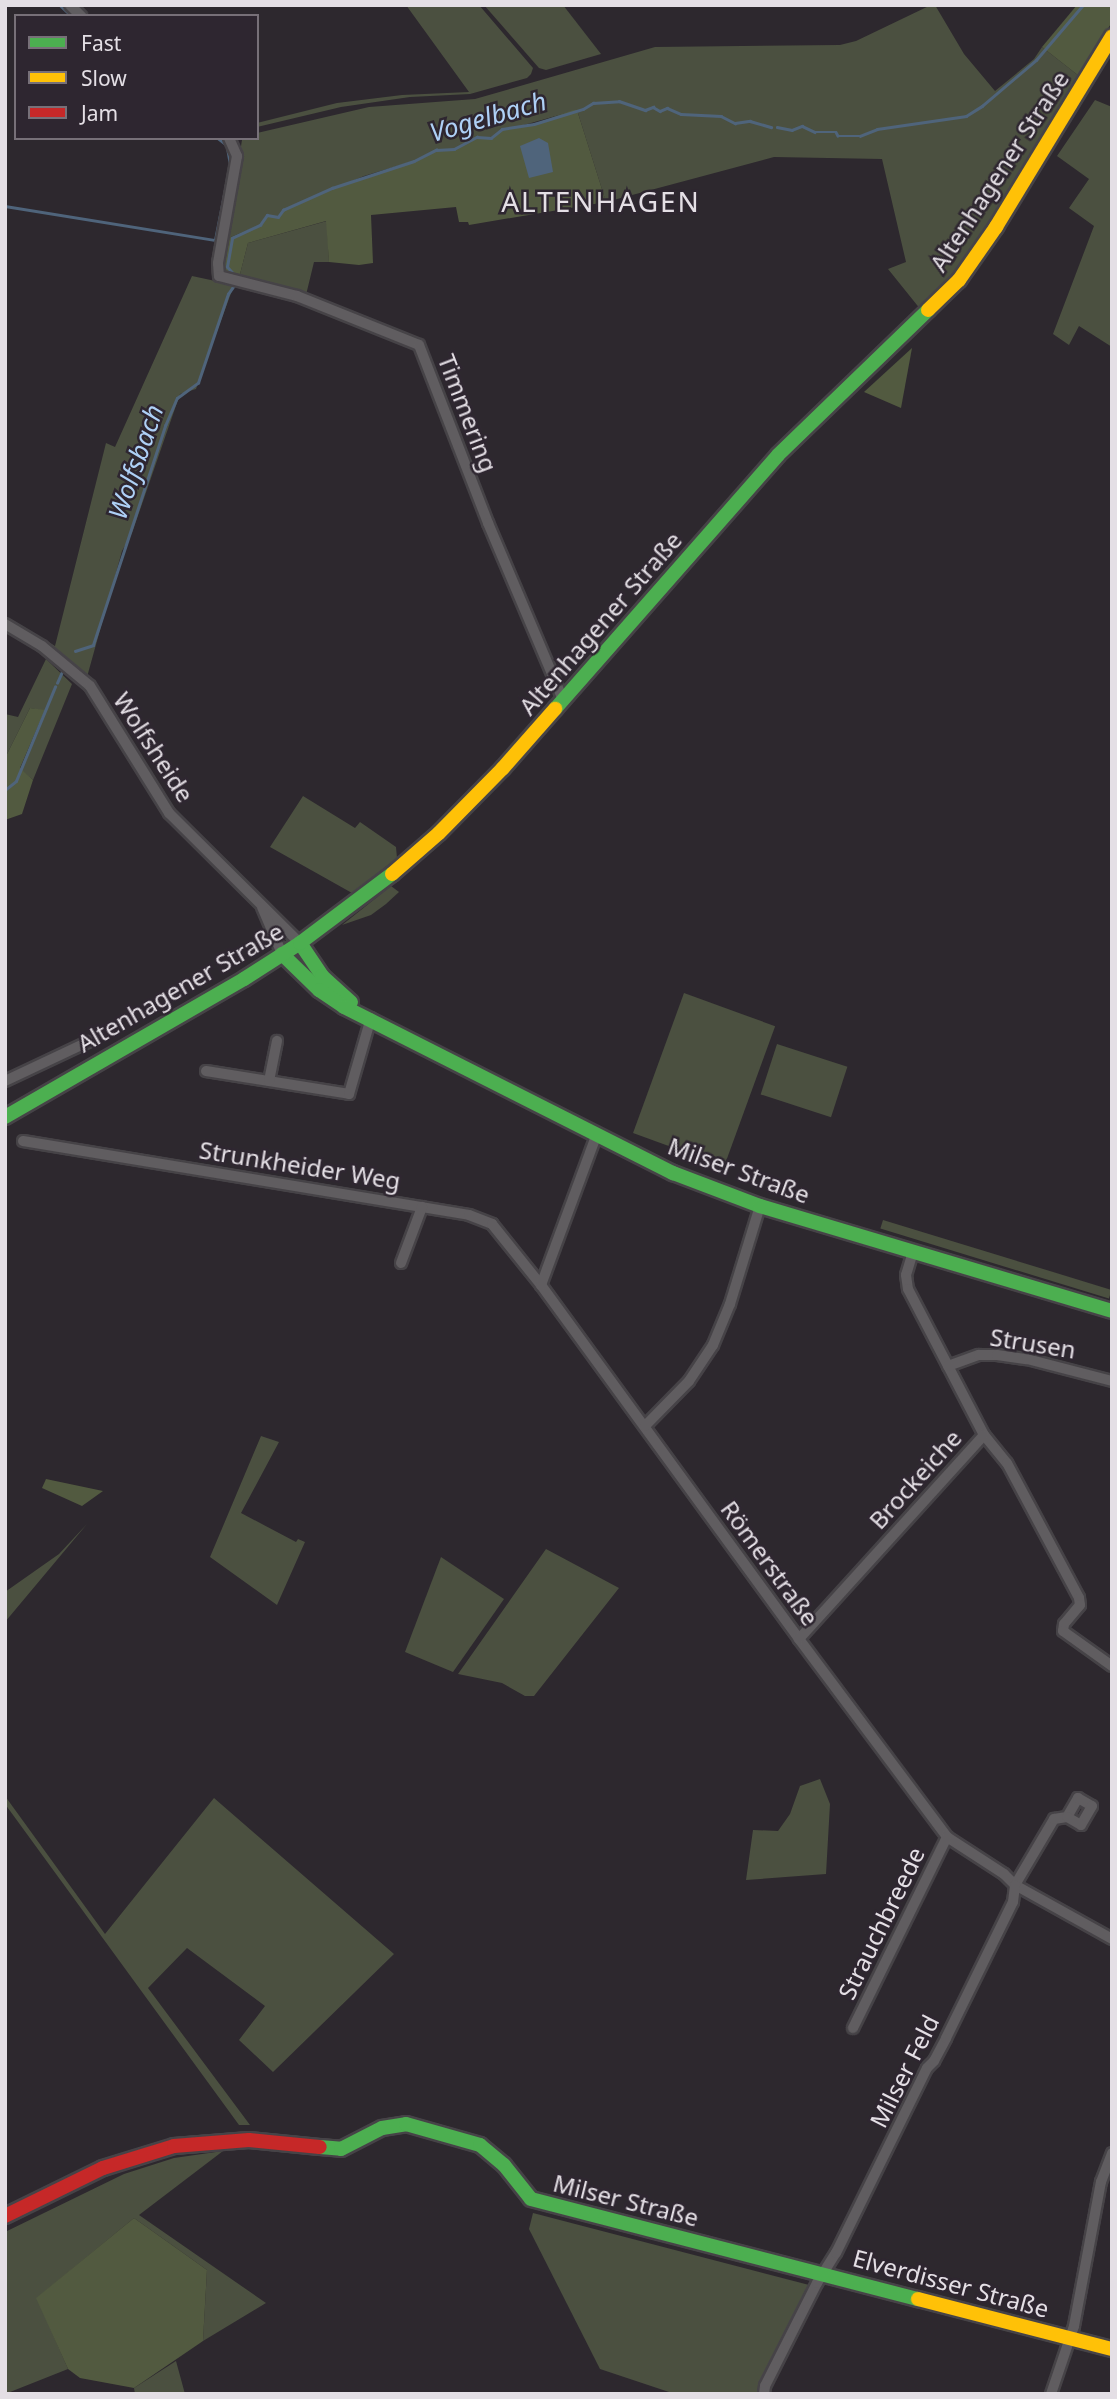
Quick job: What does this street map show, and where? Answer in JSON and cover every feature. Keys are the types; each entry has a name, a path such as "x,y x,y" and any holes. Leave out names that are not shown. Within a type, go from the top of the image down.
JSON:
{"main road":[{"name":"Altenhagener Straße","path":"5,1117 300,943 388,878 439,833 503,768 778,455 959,279 996,227 1112,36"},
{"name":"Milser Straße","path":"300,943 322,976 371,1018"},
{"name":"Milser Straße","path":"282,954 319,990 344,1007 371,1018 673,1173 760,1206 1112,1311"},
{"name":"Milser Straße","path":"5,2216 103,2168 174,2146 249,2140 341,2149 382,2129 406,2123 480,2145 505,2165 524,2194 531,2199 822,2273"},
{"name":"Elverdisser Straße","path":"822,2273 1112,2349"}],"street":[{"name":"Timmering","path":"231,141 237,156 218,263 219,276 296,296 419,345 488,523 563,700"},
{"name":"Wolfsheide","path":"5,624 58,658 90,686 169,813 300,943"},
{"name":"Wolfsheide","path":"260,904 282,954"},
{"path":"206,1071 349,1094 371,1018"},
{"path":"269,1081 277,1041"},
{"path":"5,1082 88,1042"},
{"path":"541,1284 597,1134"},
{"name":"Strunkheider Weg","path":"23,1140 469,1214 492,1224 541,1284"},
{"path":"645,1426 689,1381 713,1345 730,1304 760,1206"},
{"path":"401,1263 422,1207"},
{"name":"Brockeiche","path":"799,1639 984,1435 908,1289 906,1275 913,1252"},
{"name":"Römerstraße","path":"541,1284 799,1639 947,1837 1004,1874 1015,1885 1112,1939"},
{"name":"Strusen","path":"948,1366 979,1355 997,1355 1027,1359 1112,1381"},
{"path":"984,1435 1007,1463 1079,1598 1080,1605 1064,1624 1063,1631 1112,1666"},
{"name":"Milser Feld","path":"764,2394 765,2386 822,2273 1013,1902 1015,1885 1054,1819 1068,1817"},
{"name":"Strauchbreede","path":"853,2028 947,1837"},
{"path":"1070,2338 1101,2182 1111,2159"},
{"name":"Elverdisser Straße","path":"1051,2394 1070,2338"}],"green space":[{"path":"406,5 479,5 533,68 531,74 527,78 470,94 410,97 341,107 259,127 259,122 337,103 402,95 469,92"},
{"path":"484,5 563,5 601,54 546,70 539,68"},
{"path":"935,5 964,54 995,91 1034,59 1042,47 1079,76 962,268 921,310 888,269 906,262 882,159 774,157 606,202 577,110 499,132 495,136 454,149 436,150 414,161 364,176 283,210 278,217 265,217 260,225 226,239 242,140 259,140 259,133 369,107 475,99 655,47 840,45 856,41"},
{"path":"1077,5 1112,5 1112,22 1079,76 1042,47"},
{"path":"1095,100 1112,107 1112,347 1079,326 1069,345 1053,334 1094,226 1069,208 1089,179 1057,156"},
{"path":"577,110 606,202 469,225 468,222 459,222 456,207 371,215 373,263 359,265 329,262 326,221 248,243 239,278 229,275 221,265 226,239 260,225 267,215 278,217 283,210 332,188 414,161 436,150 454,149 477,137 491,138 502,129 534,124"},
{"path":"327,221 329,262 314,262 306,295 239,278 248,243"},
{"path":"192,276 234,285 196,389 180,394 132,533 122,551 87,677 52,648 5,620 5,616 55,646 106,443 115,447"},
{"path":"912,348 901,408 864,392"},
{"path":"46,659 72,684 33,780 20,769 45,711 30,708 5,758 5,714 18,717"},
{"path":"30,708 45,710 20,768 33,780 22,814 5,820 5,758"},
{"path":"303,796 355,828 360,822 396,847 397,858 352,893 270,847"},
{"path":"391,886 399,892 386,904 371,915 342,925"},
{"path":"684,993 775,1026 724,1166 633,1133"},
{"path":"777,1044 847,1067 831,1117 761,1094"},
{"path":"883,1220 1112,1290 1109,1298 880,1229"},
{"path":"261,1436 279,1442 241,1513 296,1542 298,1539 305,1542 277,1605 210,1557"},
{"path":"46,1479 103,1491 82,1506 42,1488"},
{"path":"87,1524 5,1622 5,1592 59,1554"},
{"path":"546,1549 619,1588 534,1696 525,1696 502,1683 458,1674"},
{"path":"441,1557 504,1599 453,1672 405,1652"},
{"path":"820,1779 830,1804 826,1874 746,1880 753,1830 778,1831 790,1814 800,1786"},
{"path":"5,1796 105,1934 214,1798 394,1954 273,2072 239,2040 265,2006 187,1948 148,1988 250,2125 239,2125 5,1804"},
{"path":"223,2151 139,2215 266,2303 203,2341 207,2270 134,2218 37,2298 68,2369 5,2394 5,2232 124,2174 174,2158"},
{"path":"533,2213 813,2286 757,2394 675,2394 600,2369 529,2229"},
{"path":"134,2218 207,2270 203,2341 134,2388 80,2378 68,2369 36,2298"},
{"path":"176,2361 185,2394 135,2394 134,2388"}],"water":[{"path":"539,138 548,143 553,172 529,178 520,146"}],"waterway":[{"path":"60,5 70,14"},
{"name":"Vogelbach","path":"777,127 792,130 802,126 815,132 836,132 838,136 860,136 877,129 966,116 982,106 1036,60 1083,5"},
{"name":"Vogelbach","path":"235,276 227,267 232,238 260,225 267,215 278,217 283,210 332,188 414,161 436,150 454,149 477,137 491,138 502,129 534,124 583,109 593,103 619,101 645,110 653,107 660,111 667,108 681,114 721,116 735,123 750,121 771,127"},
{"path":"221,140 227,145 230,162"},
{"name":"Vogelbach","path":"5,206 215,240 229,169"},
{"name":"Wolfsbach","path":"75,651 93,645 165,426 177,398 198,383 228,294 235,284"},
{"name":"Wolfsbach","path":"57,683 62,672"},
{"name":"Wolfsbach","path":"5,790 16,781 55,687"}],"traffic: fast":[{"path":"555,709 778,455 928,310"},
{"path":"5,1117 244,979 300,943 392,874"},
{"path":"300,943 322,976 351,1002"},
{"path":"282,954 319,990 344,1007 673,1173 760,1206 1112,1311"},
{"path":"320,2147 341,2149 382,2128 406,2124 480,2145 504,2165 531,2199 918,2299"}],"traffic: slow":[{"path":"928,310 959,280 996,227 1112,36"},
{"path":"392,874 439,833 503,768 555,709"},
{"path":"918,2299 1112,2349"}],"traffic: jam":[{"path":"5,2216 103,2168 174,2146 249,2140 320,2147"}],"district":[{"name":"ALTENHAGEN","path":"601,201"}]}
